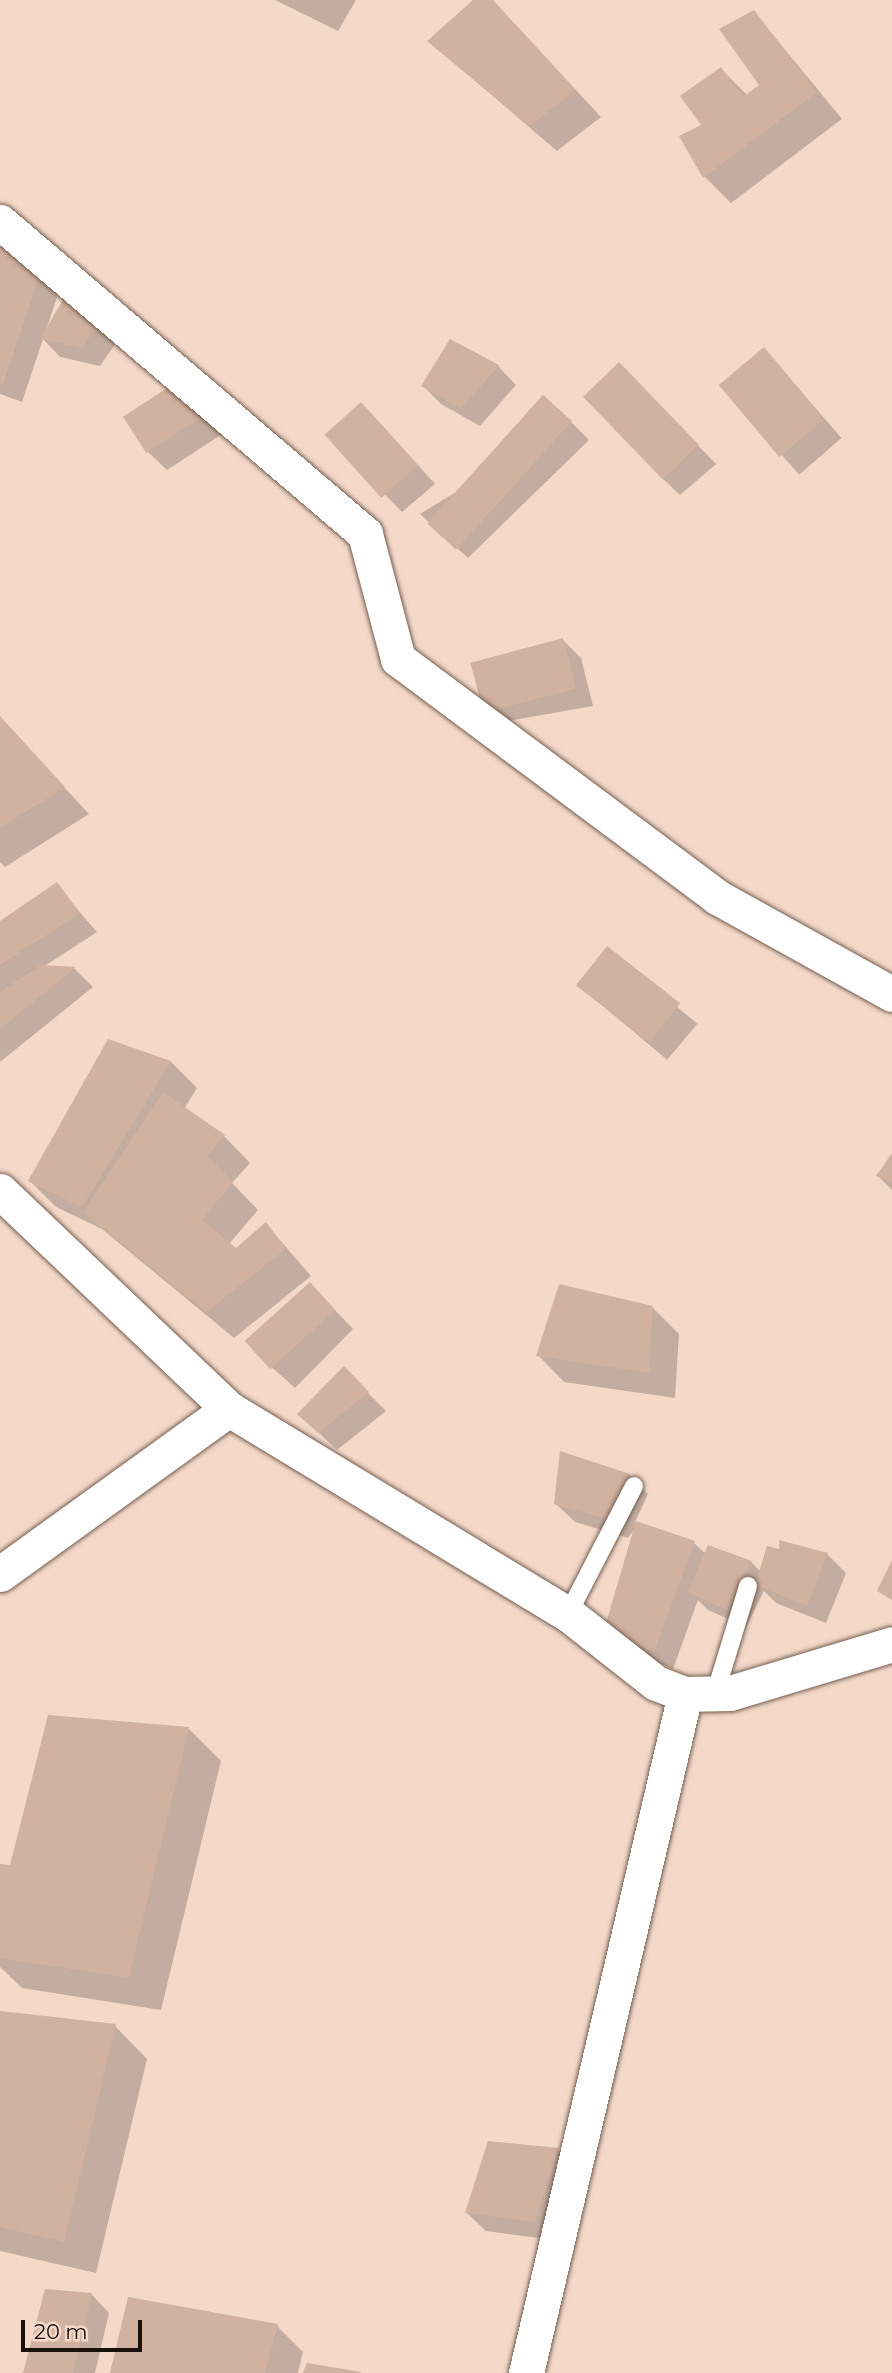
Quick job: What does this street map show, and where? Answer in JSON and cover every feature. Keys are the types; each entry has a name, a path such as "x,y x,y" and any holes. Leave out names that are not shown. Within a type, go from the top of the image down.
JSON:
{"street":[{"path":"0,222 365,534 398,659 717,897 891,992"},
{"path":"0,1191 229,1409 568,1614 643,1675 700,1694 892,1644"},
{"path":"0,1574 229,1409"},
{"path":"526,2373 700,1694"}],"lane":[{"path":"568,1614 634,1486"},
{"path":"700,1694 748,1586"}],"building":[{"path":"473,0 493,0 576,90 529,126 427,41"},
{"path":"754,10 817,92 703,178 679,136 701,125 680,96 721,67 743,97 759,85 719,29"},
{"path":"0,234 51,241 3,384 0,383"},
{"path":"70,288 112,304 82,348 40,339"},
{"path":"450,339 499,365 461,409 421,386"},
{"path":"764,347 824,419 779,457 719,385"},
{"path":"619,362 699,445 663,479 583,397"},
{"path":"195,370 218,406 146,453 123,417"},
{"path":"543,395 572,421 456,550 427,524"},
{"path":"361,402 418,465 381,498 325,435"},
{"path":"563,638 576,688 484,713 470,663"},
{"path":"0,716 65,787 0,828"},
{"path":"57,882 80,913 0,965 0,921"},
{"path":"607,946 680,1003 650,1043 576,985"},
{"path":"41,965 76,967 0,1029 0,992"},
{"path":"108,1039 171,1061 82,1207 28,1181"},
{"path":"163,1092 225,1135 207,1156 233,1182 202,1220 236,1248 266,1222 286,1249 206,1312 83,1212"},
{"path":"892,1153 892,1182 876,1176"},
{"path":"310,1282 335,1310 270,1369 245,1341"},
{"path":"559,1284 653,1306 649,1373 536,1356"},
{"path":"344,1366 369,1392 318,1433 297,1414"},
{"path":"560,1451 630,1474 610,1520 554,1504"},
{"path":"636,1521 695,1541 654,1652 604,1630"},
{"path":"779,1540 828,1553 807,1606 755,1585 767,1546 779,1549"},
{"path":"708,1545 752,1561 727,1610 688,1592"},
{"path":"892,1560 892,1600 877,1591"},
{"path":"48,1715 189,1727 129,1978 0,1958 0,1864 10,1865"},
{"path":"0,2011 116,2024 64,2242 0,2227"},
{"path":"488,2141 559,2148 535,2222 465,2213"},
{"path":"45,2289 92,2293 73,2373 23,2373"},
{"path":"128,2297 278,2324 265,2373 110,2373"},
{"path":"307,2363 361,2372 361,2373 303,2373"}]}
